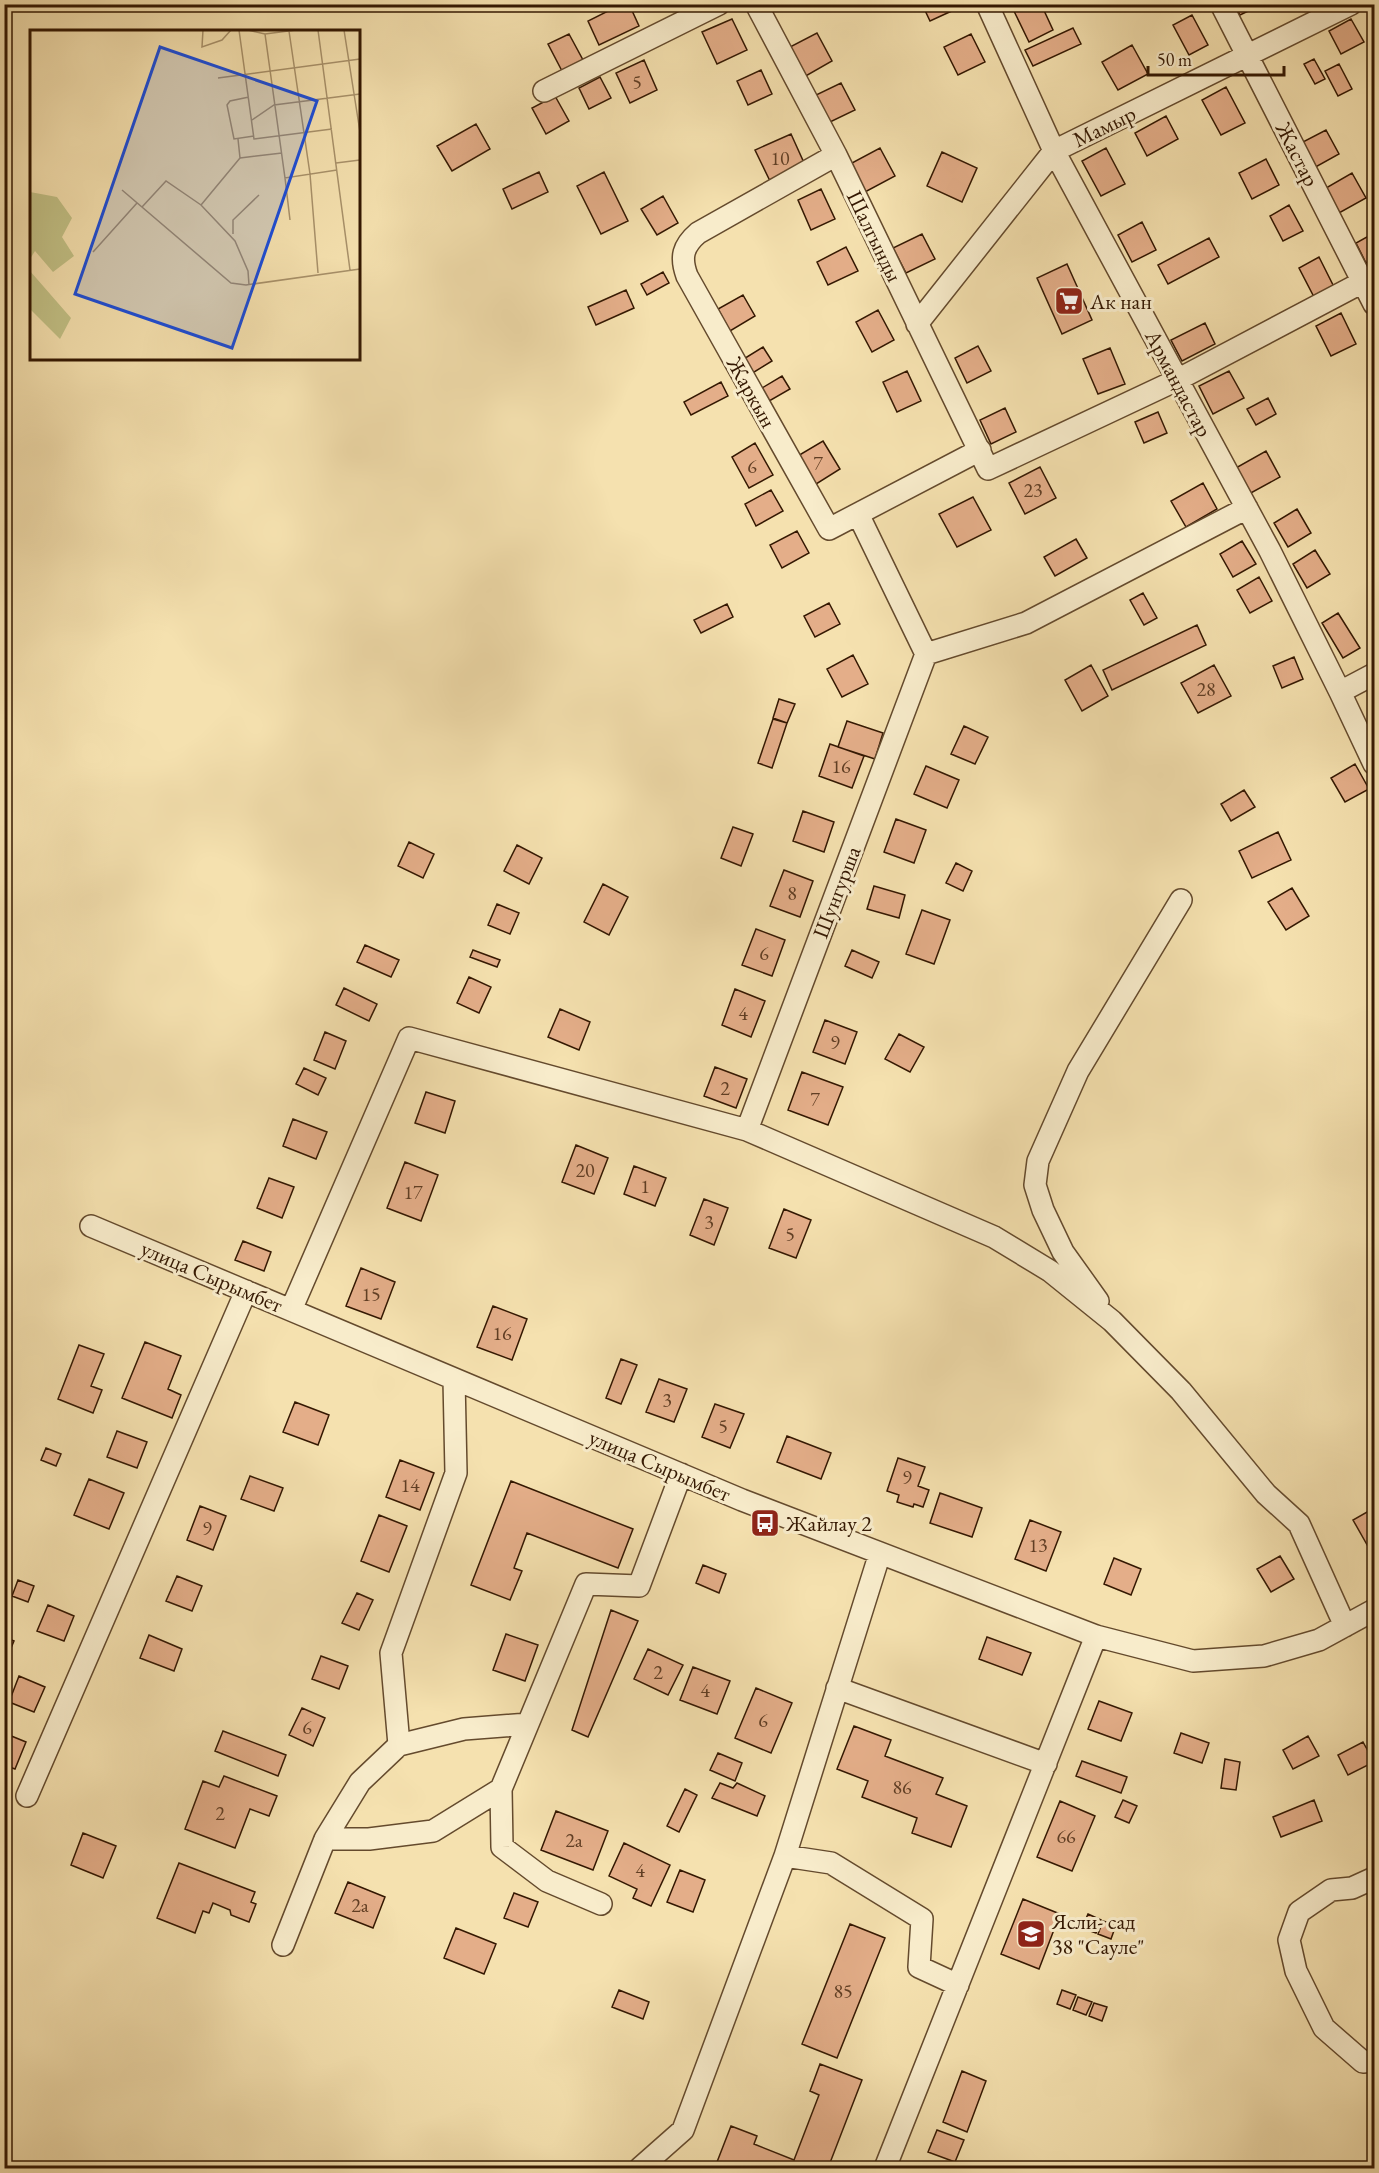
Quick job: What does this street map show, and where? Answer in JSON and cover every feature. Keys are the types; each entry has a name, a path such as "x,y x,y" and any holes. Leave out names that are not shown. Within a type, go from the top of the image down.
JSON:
{"street":[{"path":"544,91 718,4"},
{"name":"Шалгынды","path":"756,4 836,155 984,460"},
{"name":"Армандастар","path":"987,4 1054,151 1247,508 1374,764"},
{"name":"Жастар","path":"1221,4 1369,279 1374,304"},
{"name":"Мамыр","path":"917,324 1054,151 1351,4"},
{"name":"Жаркын","path":"836,155 698,233 689,241 683,253 683,265 687,276 829,529 858,514"},
{"path":"1247,508 1026,623 926,654 858,514 1177,380 1369,279"},
{"name":"Шунгурша","path":"747,1130 926,654"},
{"path":"1340,692 1374,674"},
{"path":"1112,1321 1063,1252 1043,1210 1035,1185 1038,1161 1078,1071 1181,900"},
{"path":"291,1310 409,1038 747,1130 994,1237 1050,1271 1112,1321 1181,1391 1266,1494 1299,1524 1345,1626"},
{"name":"улица Сырымбет","path":"91,1226 742,1500 1096,1636 1193,1661 1264,1656 1319,1640 1374,1610"},
{"path":"27,1796 246,1291"},
{"path":"399,1745 391,1653 456,1473 454,1378"},
{"path":"601,1904 547,1881 502,1847 501,1789 586,1584 639,1586 681,1474"},
{"path":"640,2169 683,2130 785,1856 880,1553"},
{"path":"892,2167 958,1985 1096,1636"},
{"path":"837,1688 1046,1764"},
{"path":"283,1945 325,1839 360,1782 399,1745 464,1730 528,1724"},
{"path":"325,1839 369,1839 433,1831 501,1789"},
{"path":"785,1856 831,1863 922,1919 919,1967 958,1985"},
{"path":"1374,1878 1352,1888 1331,1890 1299,1912 1288,1940 1296,1971 1324,2028 1363,2062 1374,2061"}],"building":[{"path":"622,4 629,4 639,26 599,45 588,21"},
{"path":"922,4 954,4 956,9 930,21"},
{"path":"1017,4 1041,4 1053,30 1029,42 1012,7"},
{"path":"1234,4 1258,4 1259,6 1240,15"},
{"path":"1192,15 1208,45 1189,55 1173,25"},
{"path":"732,19 747,50 717,64 702,32"},
{"path":"1351,19 1364,42 1341,54 1329,31"},
{"path":"1073,28 1081,44 1033,66 1025,50"},
{"path":"817,33 832,61 804,77 788,48"},
{"path":"569,34 583,60 562,71 548,44"},
{"path":"971,34 985,62 958,75 944,47"},
{"path":"1132,45 1148,74 1118,90 1102,62"},
{"path":"1314,59 1325,79 1315,84 1304,64"},
{"path":"644,60 657,90 630,103 616,73"},
{"path":"1339,64 1352,89 1338,96 1325,71"},
{"path":"761,70 772,94 748,105 737,81"},
{"path":"600,77 611,98 589,109 579,88"},
{"path":"841,83 855,110 830,122 816,95"},
{"path":"1226,87 1245,123 1221,135 1202,100"},
{"path":"555,96 569,121 546,134 532,108"},
{"path":"1166,116 1178,139 1147,156 1135,133"},
{"path":"476,124 490,149 452,171 437,146"},
{"path":"1326,130 1339,154 1312,169 1299,144"},
{"path":"791,134 805,165 770,181 755,150"},
{"path":"880,148 895,176 865,192 850,164"},
{"path":"1106,148 1125,184 1101,196 1082,161"},
{"path":"942,152 977,168 962,202 927,186"},
{"path":"1266,159 1279,185 1252,199 1239,173"},
{"path":"539,172 548,192 512,209 503,189"},
{"path":"604,172 628,221 601,234 577,186"},
{"path":"1352,173 1366,198 1339,213 1326,188"},
{"path":"821,189 835,219 811,230 798,200"},
{"path":"663,196 678,223 657,235 641,209"},
{"path":"1289,205 1303,231 1283,241 1270,216"},
{"path":"1142,222 1156,250 1132,262 1118,235"},
{"path":"1374,233 1374,258 1366,263 1356,243"},
{"path":"922,234 935,259 906,273 893,248"},
{"path":"1209,238 1219,257 1168,284 1158,265"},
{"path":"846,247 858,271 828,285 817,262"},
{"path":"1319,257 1334,287 1314,297 1299,268"},
{"path":"1067,264 1092,320 1062,334 1037,278"},
{"path":"663,272 669,283 647,295 641,284"},
{"path":"626,290 634,308 596,325 588,307"},
{"path":"743,295 755,316 730,331 718,309"},
{"path":"878,310 894,340 872,352 856,322"},
{"path":"1341,313 1356,344 1331,356 1316,326"},
{"path":"1205,323 1215,344 1182,361 1171,340"},
{"path":"978,346 991,371 967,383 955,358"},
{"path":"763,347 772,361 751,374 742,360"},
{"path":"1110,348 1125,384 1098,394 1083,359"},
{"path":"907,371 921,401 897,412 883,382"},
{"path":"1229,371 1244,398 1213,414 1199,386"},
{"path":"782,376 790,389 764,404 757,391"},
{"path":"721,382 728,396 691,415 684,402"},
{"path":"1268,398 1276,414 1256,425 1247,409"},
{"path":"1005,408 1016,432 991,444 980,420"},
{"path":"1158,412 1167,433 1144,443 1135,422"},
{"path":"823,441 840,469 813,486 796,457"},
{"path":"755,443 773,475 749,488 732,457"},
{"path":"1266,451 1280,477 1249,494 1234,469"},
{"path":"1040,467 1056,498 1025,514 1009,483"},
{"path":"1203,483 1217,509 1186,527 1171,501"},
{"path":"771,490 783,511 756,526 745,504"},
{"path":"973,497 991,530 957,547 939,514"},
{"path":"1297,509 1311,533 1288,547 1274,523"},
{"path":"797,531 809,553 782,568 770,545"},
{"path":"1076,539 1087,558 1055,576 1044,557"},
{"path":"1242,541 1256,564 1233,577 1220,554"},
{"path":"1315,550 1330,574 1307,588 1293,564"},
{"path":"1259,577 1272,601 1250,613 1237,590"},
{"path":"1143,593 1157,618 1144,625 1130,600"},
{"path":"829,603 840,624 815,637 804,616"},
{"path":"727,604 733,617 701,633 694,620"},
{"path":"1338,613 1360,648 1343,658 1322,623"},
{"path":"1197,625 1206,645 1112,690 1103,670"},
{"path":"853,655 868,684 842,697 827,669"},
{"path":"1294,657 1303,679 1282,688 1273,666"},
{"path":"1091,665 1108,696 1082,711 1065,680"},
{"path":"1214,665 1231,696 1198,713 1181,683"},
{"path":"779,699 795,704 787,723 773,718"},
{"path":"773,719 787,723 772,768 758,763"},
{"path":"847,721 883,733 875,759 838,747"},
{"path":"964,726 988,737 975,764 951,754"},
{"path":"830,744 864,756 852,788 819,776"},
{"path":"1355,764 1369,789 1345,802 1331,778"},
{"path":"926,766 959,780 947,808 914,794"},
{"path":"1244,790 1255,807 1231,821 1221,804"},
{"path":"803,811 834,822 824,852 793,841"},
{"path":"896,819 926,830 914,863 884,852"},
{"path":"733,827 753,834 741,866 721,858"},
{"path":"1278,832 1291,860 1252,878 1239,851"},
{"path":"409,842 434,854 423,878 398,866"},
{"path":"517,845 542,858 529,884 504,871"},
{"path":"956,863 972,871 963,891 946,883"},
{"path":"784,870 813,881 800,917 770,906"},
{"path":"603,884 628,897 609,935 584,922"},
{"path":"874,886 905,895 899,918 867,909"},
{"path":"1292,888 1309,916 1286,930 1268,902"},
{"path":"497,904 519,913 510,934 488,925"},
{"path":"922,910 950,920 934,964 906,954"},
{"path":"756,929 785,940 772,976 742,965"},
{"path":"365,945 399,960 391,977 357,962"},
{"path":"473,950 500,960 497,967 470,957"},
{"path":"852,950 879,962 872,978 845,966"},
{"path":"469,977 491,987 479,1013 457,1003"},
{"path":"344,988 377,1004 369,1021 336,1005"},
{"path":"735,989 765,1001 751,1037 722,1025"},
{"path":"560,1009 590,1022 579,1050 548,1037"},
{"path":"825,1020 857,1032 845,1064 813,1052"},
{"path":"325,1032 346,1041 335,1069 314,1060"},
{"path":"899,1034 924,1047 910,1072 885,1059"},
{"path":"715,1067 747,1079 736,1108 704,1096"},
{"path":"304,1068 326,1078 318,1095 296,1084"},
{"path":"802,1072 843,1087 828,1125 788,1110"},
{"path":"426,1092 455,1101 445,1133 415,1123"},
{"path":"293,1119 327,1132 316,1159 283,1146"},
{"path":"576,1145 608,1158 594,1194 562,1182"},
{"path":"405,1162 438,1175 421,1221 387,1208"},
{"path":"634,1166 666,1178 655,1206 624,1194"},
{"path":"269,1178 294,1187 282,1218 257,1208"},
{"path":"704,1199 728,1208 714,1245 690,1235"},
{"path":"784,1209 811,1220 796,1258 769,1248"},
{"path":"243,1241 271,1252 264,1271 235,1260"},
{"path":"361,1268 395,1282 381,1319 346,1306"},
{"path":"493,1306 527,1319 512,1360 477,1347"},
{"path":"145,1342 181,1356 168,1389 181,1395 172,1418 122,1398"},
{"path":"79,1345 104,1354 91,1386 102,1390 93,1413 58,1399"},
{"path":"621,1359 637,1365 621,1404 606,1398"},
{"path":"659,1379 687,1389 674,1422 646,1412"},
{"path":"295,1402 329,1415 318,1445 283,1432"},
{"path":"715,1404 744,1414 730,1448 702,1437"},
{"path":"117,1431 147,1442 137,1468 107,1457"},
{"path":"787,1436 831,1453 821,1479 777,1462"},
{"path":"46,1448 61,1454 56,1466 41,1460"},
{"path":"898,1458 925,1467 918,1486 929,1490 923,1507 914,1504 913,1507 897,1502 899,1495 887,1491"},
{"path":"400,1460 434,1473 420,1510 386,1497"},
{"path":"250,1476 283,1488 274,1511 241,1499"},
{"path":"89,1479 124,1493 109,1529 74,1515"},
{"path":"511,1481 633,1529 618,1568 527,1533 514,1568 522,1571 510,1600 471,1585"},
{"path":"940,1493 982,1508 972,1537 930,1523"},
{"path":"200,1506 226,1516 213,1550 187,1540"},
{"path":"1374,1508 1374,1547 1370,1550 1353,1520"},
{"path":"379,1515 407,1526 389,1572 361,1561"},
{"path":"1030,1520 1061,1532 1046,1571 1015,1559"},
{"path":"1280,1556 1294,1579 1271,1592 1257,1569"},
{"path":"1114,1558 1141,1569 1131,1595 1104,1584"},
{"path":"703,1565 726,1574 719,1593 696,1583"},
{"path":"177,1576 202,1586 192,1611 166,1601"},
{"path":"18,1580 34,1586 28,1602 12,1596"},
{"path":"357,1593 373,1600 359,1630 342,1623"},
{"path":"48,1605 74,1616 64,1641 37,1631"},
{"path":"611,1610 638,1621 588,1737 572,1730"},
{"path":"506,1634 538,1645 525,1681 493,1670"},
{"path":"149,1635 182,1649 174,1671 140,1658"},
{"path":"4,1637 14,1641 11,1648 4,1645"},
{"path":"987,1637 1031,1653 1022,1675 979,1659"},
{"path":"648,1649 683,1665 668,1695 634,1679"},
{"path":"321,1656 348,1666 339,1689 312,1679"},
{"path":"693,1667 730,1681 717,1714 680,1700"},
{"path":"19,1676 45,1687 34,1712 9,1702"},
{"path":"756,1688 792,1703 771,1753 735,1738"},
{"path":"1099,1701 1132,1713 1121,1741 1088,1729"},
{"path":"302,1708 325,1718 313,1746 289,1735"},
{"path":"854,1726 891,1740 885,1756 943,1778 936,1794 967,1806 951,1847 912,1833 917,1818 862,1797 868,1781 837,1769"},
{"path":"223,1731 286,1755 278,1776 215,1751"},
{"path":"4,1733 26,1742 15,1769 4,1765"},
{"path":"1181,1733 1209,1743 1202,1763 1174,1753"},
{"path":"1308,1736 1319,1756 1293,1769 1283,1750"},
{"path":"1363,1742 1374,1762 1348,1775 1338,1755"},
{"path":"718,1753 742,1763 735,1781 710,1770"},
{"path":"1225,1759 1240,1762 1236,1790 1221,1788"},
{"path":"1082,1761 1127,1777 1121,1793 1076,1776"},
{"path":"224,1776 277,1796 269,1816 250,1809 235,1848 185,1829 203,1781 219,1787"},
{"path":"720,1783 733,1788 737,1783 765,1796 757,1816 712,1798"},
{"path":"685,1789 697,1795 679,1832 667,1826"},
{"path":"1123,1800 1137,1806 1129,1823 1115,1817"},
{"path":"1314,1800 1322,1821 1281,1837 1273,1817"},
{"path":"1060,1801 1095,1816 1072,1871 1037,1857"},
{"path":"556,1811 608,1831 593,1870 541,1850"},
{"path":"83,1833 116,1846 103,1878 71,1865"},
{"path":"624,1843 670,1865 651,1906 633,1898 637,1889 609,1876"},
{"path":"179,1863 255,1892 251,1902 256,1904 249,1922 231,1915 230,1910 213,1903 209,1913 203,1911 195,1933 157,1918"},
{"path":"680,1870 705,1880 693,1912 667,1902"},
{"path":"348,1882 385,1897 373,1928 335,1913"},
{"path":"514,1893 538,1902 528,1927 504,1918"},
{"name":"Ясли- сад 38 \"Сауле\"","path":"1023,1899 1060,1914 1039,1969 1001,1954"},
{"path":"1088,1914 1101,1920 1096,1933 1082,1928"},
{"path":"1103,1921 1116,1925 1111,1939 1098,1934"},
{"path":"850,1924 885,1938 837,2058 802,2044"},
{"path":"456,1928 496,1944 484,1974 444,1958"},
{"path":"619,1990 649,2002 643,2019 612,2007"},
{"path":"1062,1990 1076,1995 1070,2009 1057,2004"},
{"path":"1078,1997 1092,2002 1086,2015 1073,2010"},
{"path":"1094,2003 1107,2007 1102,2021 1089,2016"},
{"path":"820,2064 862,2080 828,2168 734,2168 717,2162 731,2126 757,2136 754,2144 794,2160 819,2095 810,2091"},
{"path":"962,2071 986,2081 967,2132 943,2122"},
{"path":"937,2130 964,2140 955,2162 928,2152"}],"place":[{"name":"Ак нан","path":"1069,301"},
{"name":"Жайлау 2","path":"765,1523"},
{"name":"Ясли- сад 38 \"Сауле\"","path":"1031,1934"}]}
